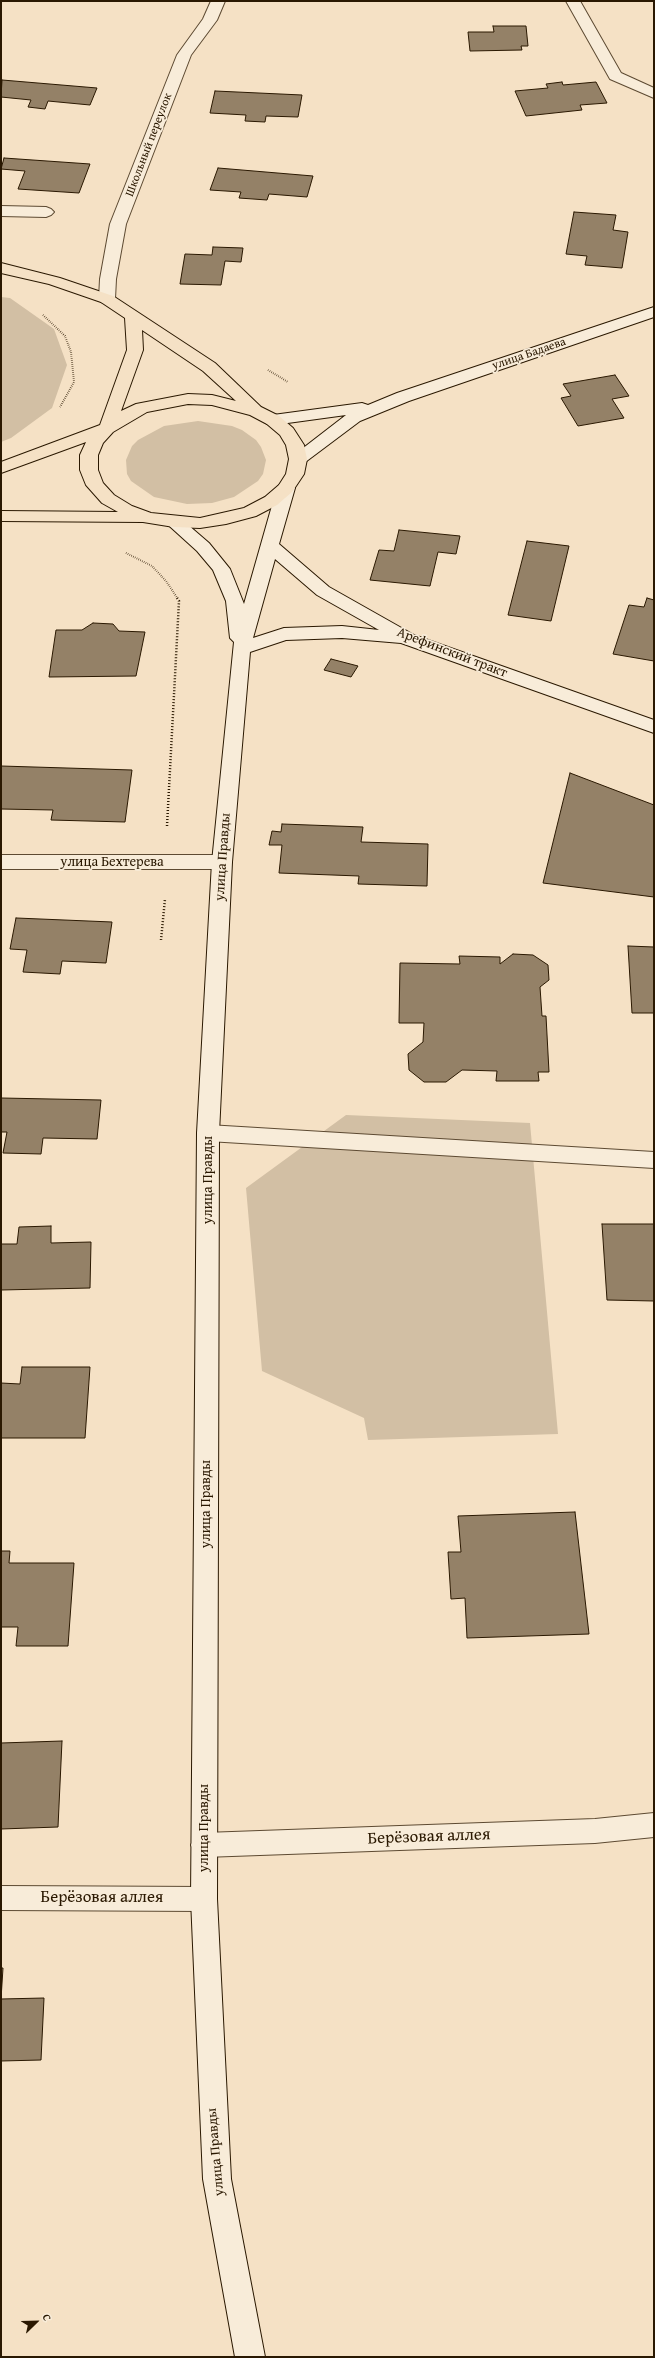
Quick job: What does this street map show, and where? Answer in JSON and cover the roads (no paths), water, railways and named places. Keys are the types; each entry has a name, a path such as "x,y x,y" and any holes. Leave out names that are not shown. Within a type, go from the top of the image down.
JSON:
{"main road":[{"path":"1,268 54,281 107,299 133,318 209,367 256,410 273,420 287,432 295,445 298,459 295,474 286,488 270,501 250,512 226,519 200,523 174,522 148,518 1,516"},
{"path":"1,468 107,428 135,350 133,318"},
{"path":"148,518 126,510 108,498 95,485 89,470 89,455 95,441 107,428 123,417 142,408 188,399 212,400 256,410"}],"street":[{"name":"Школьный переулок","path":"107,299 108,279 118,224 184,56 210,20 218,1"},
{"path":"573,1 615,76 654,94"},
{"path":"1,211 46,212"},
{"name":"улица Бадаева","path":"298,459 354,417 403,397 654,312"},
{"name":"улица Бадаева","path":"273,420 351,411 403,397"},
{"name":"улица Правды","path":"250,2357 217,2179 209,2041 204,1899 208,1133 222,862 241,649 286,488"},
{"name":"улица Правды","path":"174,522 202,547 221,569 235,601 241,649"},
{"name":"Арефинский тракт","path":"269,545 322,591 408,638 654,727"},
{"path":"241,649 284,634 342,632 408,638"},
{"name":"улица Бехтерева","path":"1,862 222,862"},
{"path":"208,1133 654,1160"},
{"name":"Берёзовая аллея","path":"204,1845 595,1831 654,1825"},
{"name":"Берёзовая аллея","path":"1,1898 204,1899"}]}
